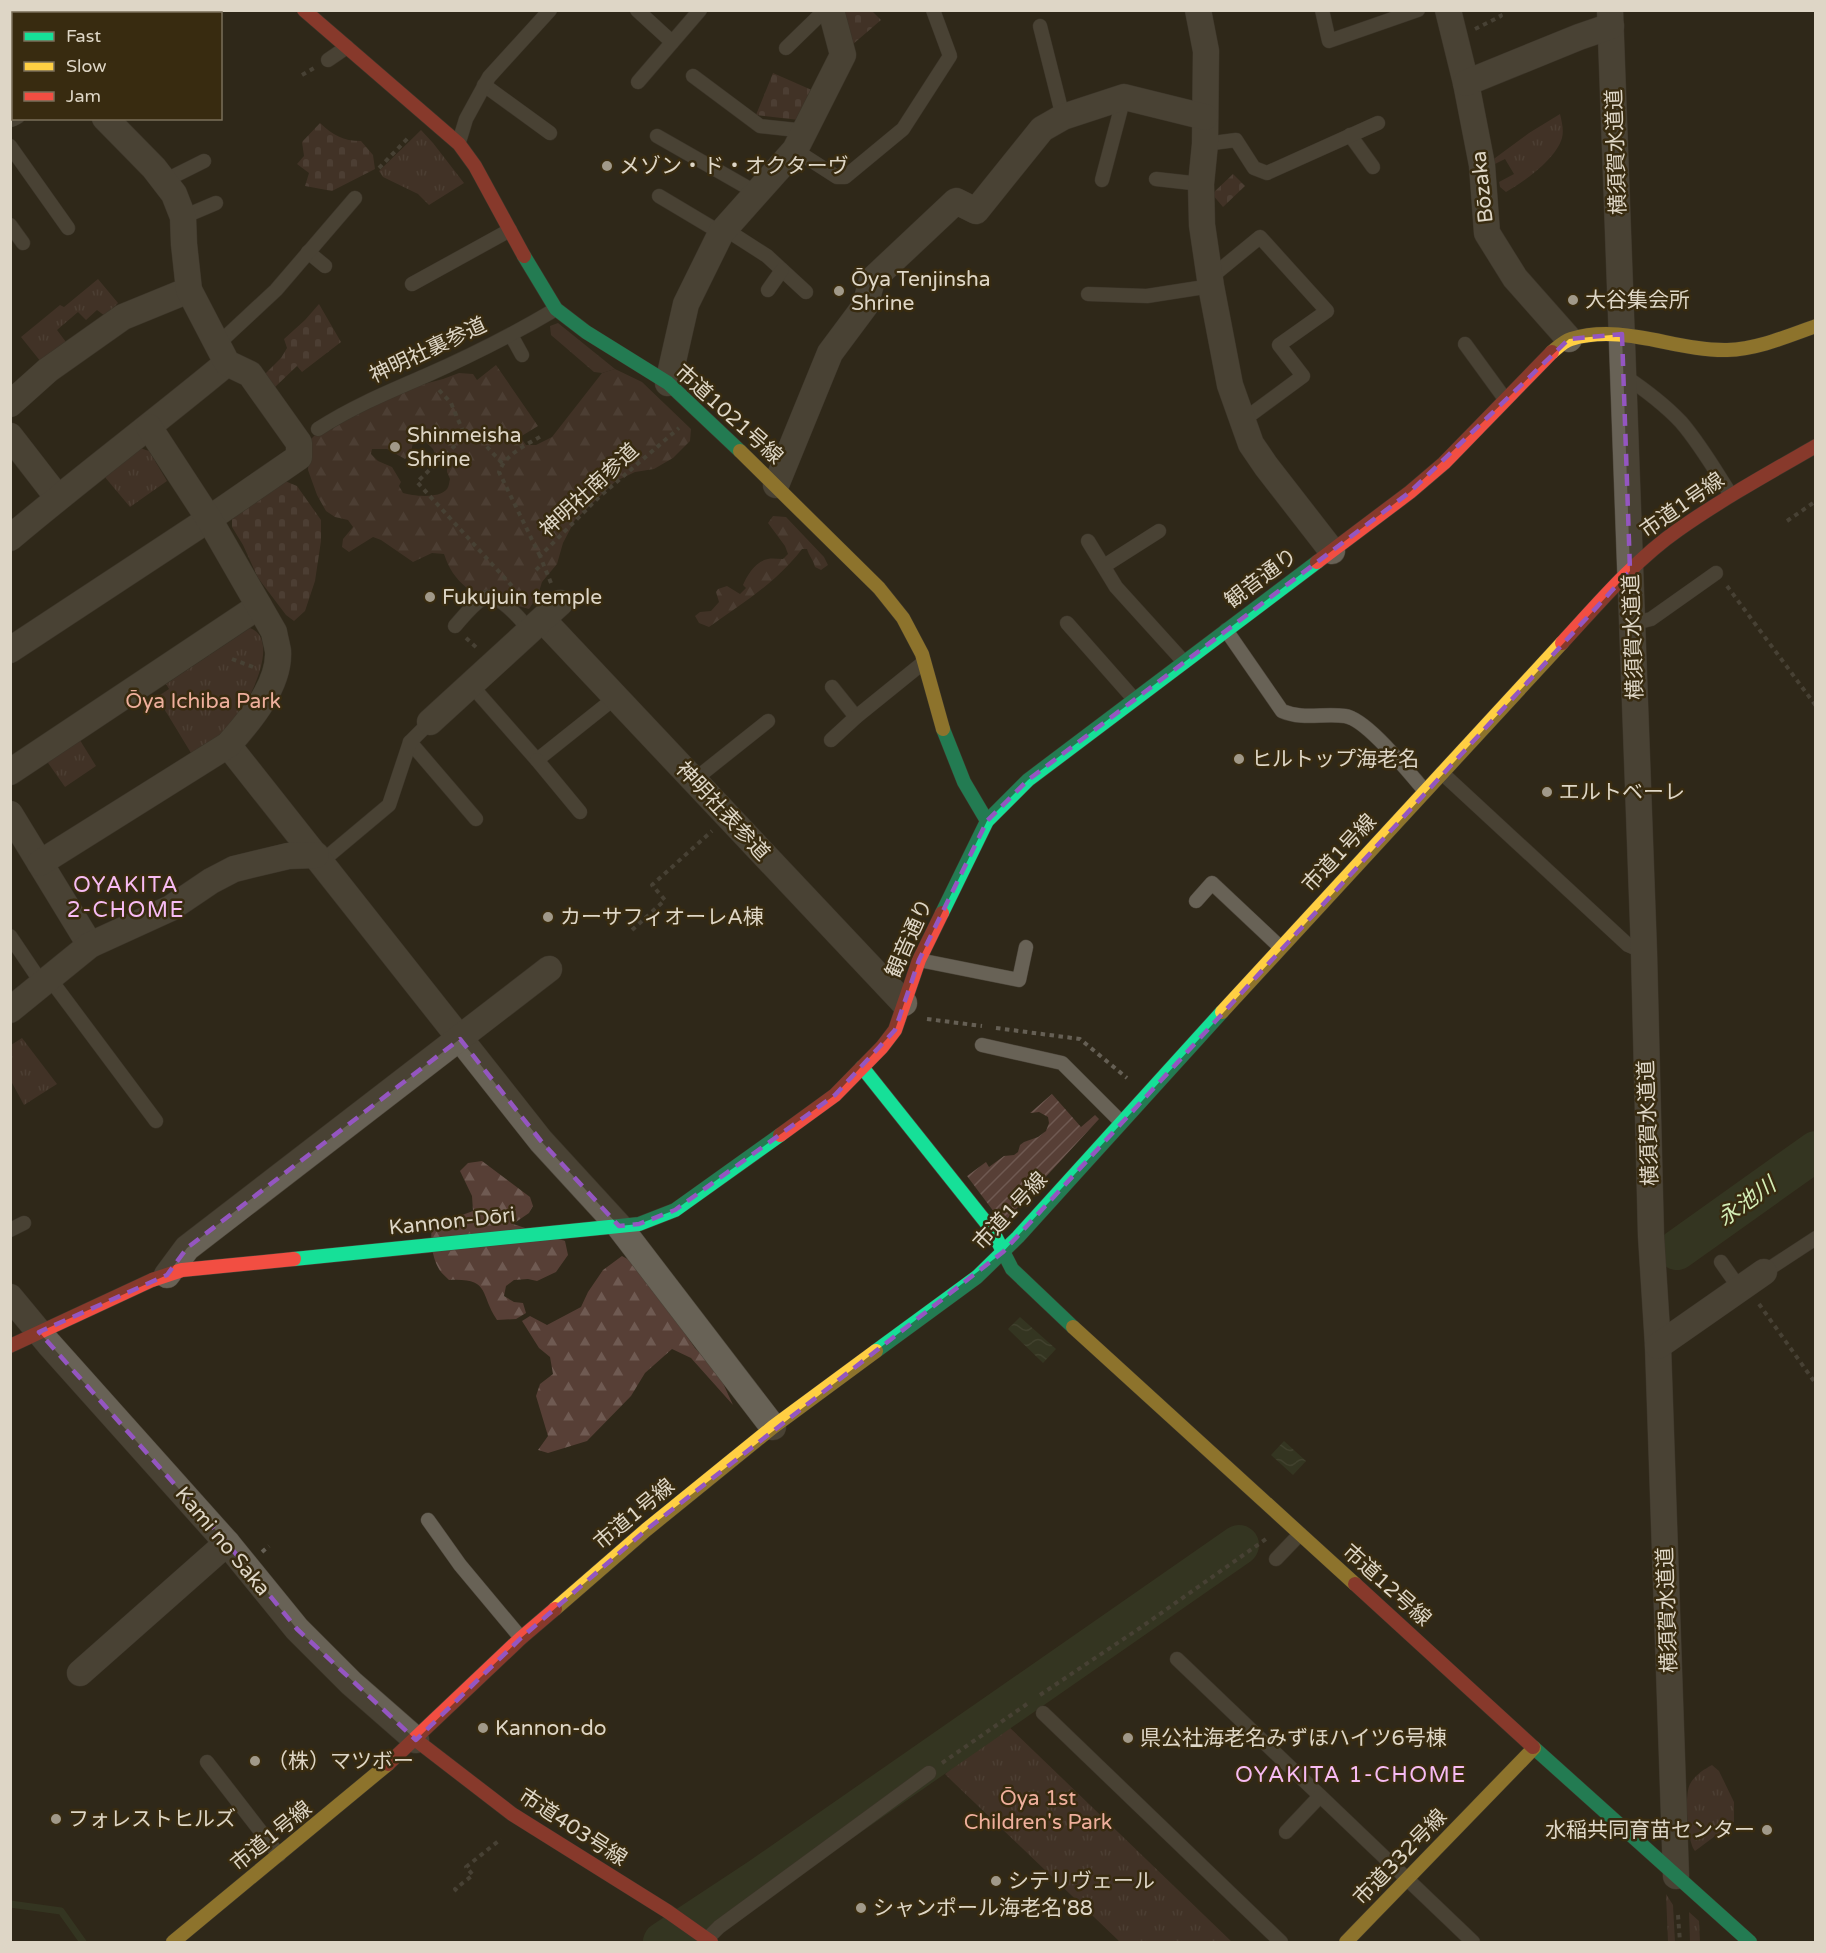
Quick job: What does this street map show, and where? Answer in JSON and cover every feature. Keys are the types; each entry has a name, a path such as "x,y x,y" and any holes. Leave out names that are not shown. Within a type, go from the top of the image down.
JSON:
{"street":[{"path":"668,383 686,304 723,231 758,193 800,140 843,55 831,10"},
{"path":"1198,10 1206,51 1205,144 1200,184 1202,225 1210,282 1230,385 1251,444 1332,551"},
{"name":"Bōzaka","path":"1448,10 1466,83 1482,165 1487,233 1515,278 1569,339"},
{"name":"市道1021号線","path":"305,11 459,144 475,166 556,309 586,332 668,383 776,485 879,588 903,618 922,654 945,734 956,763 964,783 987,821"},
{"path":"1466,83 1579,37 1611,18"},
{"name":"横須賀水道道","path":"1611,18 1676,1876"},
{"path":"776,485 831,353 864,306 872,280 956,201 976,211 1042,129 1063,117 1124,97 1205,117"},
{"path":"10,650 299,458 299,443 250,374 222,353 189,290 183,217 174,194 153,168 107,120"},
{"path":"10,404 48,370 123,317 189,290"},
{"name":"観音通り","path":"862,1067 912,1010 919,960 987,821 1028,780 1410,492 1444,463 1546,356 1569,339 1591,335 1622,334 1694,348 1728,350 1769,343 1815,326"},
{"path":"10,538 149,427 222,353"},
{"path":"40,863 228,745 261,704 276,665 278,652 274,633 209,519 149,427"},
{"name":"市道1号線","path":"172,1942 279,1856 416,1740 522,1638 646,1530 773,1427 977,1277 1003,1252 1280,947 1630,571 1676,531 1731,495 1815,446"},
{"path":"14,447 58,498"},
{"path":"10,772 259,606"},
{"path":"429,723 544,618"},
{"name":"神明社表参道","path":"544,618 912,1010"},
{"path":"228,745 541,1141 619,1226 773,1427"},
{"path":"10,814 90,945"},
{"path":"10,1010 90,945 171,908 211,881 234,869 288,856 319,858"},
{"path":"167,1275 187,1248 460,1040 549,969"},
{"name":"Kannon-Dōri","path":"10,1346 152,1280 198,1267 639,1224 675,1210 835,1095 862,1067"},
{"name":"市道12号線","path":"862,1067 992,1230 1012,1269 1534,1748 1747,1940"},
{"path":"1658,1346 1750,1282"},
{"name":"Kami no Saka","path":"10,1297 227,1543 297,1629 351,1683 416,1740"},
{"path":"87,1658 227,1543"},
{"name":"市道403号線","path":"416,1740 512,1814 667,1911 705,1938"},
{"name":"市道332号線","path":"1347,1942 1534,1748"}],"lane":[{"path":"459,144 466,119 489,77 550,10"},
{"path":"637,10 672,42"},
{"path":"638,82 699,10"},
{"path":"786,48 825,10"},
{"path":"693,76 760,126 800,140 837,177 845,177 903,129 950,57 933,10"},
{"path":"1322,10 1329,41 1418,10"},
{"path":"1040,26 1063,117"},
{"path":"328,60 347,47"},
{"path":"484,85 550,133"},
{"path":"1102,180 1124,97"},
{"path":"1205,144 1236,140 1254,168 1267,174 1378,123"},
{"path":"657,135 758,193"},
{"path":"1350,135 1373,167"},
{"path":"10,146 68,228"},
{"path":"164,182 204,161"},
{"path":"1156,179 1200,184"},
{"path":"659,196 766,256 806,291"},
{"path":"222,353 355,198"},
{"path":"183,217 216,203"},
{"path":"10,225 23,243"},
{"path":"412,284 510,230"},
{"path":"1088,294 1147,296 1210,282 1260,237 1327,311 1279,345 1303,376 1242,422"},
{"path":"308,252 325,266"},
{"path":"768,290 782,270"},
{"name":"神明社裏参道","path":"318,429 343,412 426,376 511,335 556,309"},
{"path":"511,335 522,355"},
{"path":"1465,344 1505,399"},
{"path":"1623,375 1646,390 1680,422 1702,450 1731,495"},
{"path":"1104,566 1160,531"},
{"path":"1088,541 1116,587 1184,662"},
{"path":"1632,619 1643,621 1651,619 1716,573"},
{"path":"455,626 483,598 490,596 544,618"},
{"path":"1067,623 1134,699"},
{"path":"1226,630 1282,711 1293,716 1349,716 1375,735 1425,791"},
{"path":"831,740 924,662"},
{"path":"471,685 580,812"},
{"path":"832,687 856,717"},
{"path":"537,760 616,697"},
{"path":"694,780 768,721"},
{"path":"319,858 389,805 410,742 429,723"},
{"path":"410,742 476,819"},
{"path":"1442,773 1628,945 1644,952"},
{"path":"1196,901 1212,883 1280,947"},
{"path":"10,936 156,1121"},
{"path":"919,960 1019,980 1026,947"},
{"path":"982,1045 1062,1063 1120,1122"},
{"path":"10,1230 24,1223"},
{"path":"1720,1262 1750,1282 1815,1238"},
{"path":"428,1520 460,1565 522,1638"},
{"path":"1276,1559 1300,1534"},
{"path":"1177,1659 1473,1942"},
{"path":"1043,1713 1281,1942"},
{"path":"207,1762 279,1856"},
{"path":"705,1938 929,1773"},
{"path":"1286,1832 1320,1796"},
{"path":"1747,1940 1756,1925"}],"path":[{"path":"1456,40 1501,16 1498,10"},
{"path":"302,75 311,69"},
{"path":"379,168 412,133"},
{"path":"426,376 451,403 465,436"},
{"name":"神明社南参道","path":"544,618 540,556 598,498 697,411"},
{"path":"481,554 417,482 465,436 476,435 502,463"},
{"path":"540,556 499,472 502,463 511,455 543,435"},
{"path":"1787,521 1815,501"},
{"path":"536,570 542,564"},
{"path":"1716,573 1815,706"},
{"path":"632,930 665,900 652,885 728,816"},
{"path":"912,1010 966,1024"},
{"path":"1750,1282 1815,1384"},
{"path":"929,1773 1269,1538"},
{"path":"457,1891 454,1889 472,1875 466,1867 507,1835"}],"highlighted area":[{"path":"1622,334 1630,571 1003,1252 646,1530 521,1638 416,1740 297,1629 227,1543 39,1332 167,1275 187,1248 460,1039 541,1141 619,1226 639,1224 675,1210 835,1095 895,1030 919,960 987,821 1028,780 1410,492 1569,339"}],"green space":[{"path":"840,11 872,11 881,20 852,45"},
{"path":"773,73 814,91 799,120 756,115"},
{"path":"1560,114 1563,135 1559,146 1530,176 1506,192 1500,187 1499,182 1514,174 1505,159 1493,165 1491,161"},
{"path":"320,123 339,136 361,141 373,155 375,169 332,191 305,186 309,173 297,164 304,156 302,142"},
{"path":"421,130 464,183 429,205 418,194 383,177 379,171"},
{"path":"1233,174 1245,186 1223,207 1212,194"},
{"path":"98,279 118,303 105,316 97,310 86,320 78,312 57,330 66,342 41,362 21,337 60,305 64,307"},
{"path":"319,304 341,342 302,372 297,366 274,388 263,376 281,358 287,348 284,339"},
{"path":"558,323 615,369 602,373 594,372 551,335 550,326"},
{"path":"496,365 538,426 520,437 526,445 536,445 552,437 602,373 615,369 642,382 691,429 690,441 673,458 654,469 635,472 616,481 575,520 563,543 557,564 542,582 538,595 529,609 482,597 473,592 453,573 444,554 432,553 413,562 373,537 349,552 342,547 343,539 353,527 348,520 335,517 326,511 317,495 308,470 310,440 315,435 316,429 375,397 459,373 473,374 477,380","holes":["424,440 435,454 447,461 447,472 450,479 447,489 432,495 419,496 403,493 399,486 401,482 392,467 378,461 371,454 372,449 387,449 405,459 411,453 413,442"]},
{"path":"140,448 149,451 167,481 130,507 104,476"},
{"path":"285,481 297,486 321,520 321,541 315,581 305,611 294,621 286,615 258,578 232,527 232,515"},
{"path":"773,516 786,517 824,557 828,565 821,570 815,567 807,549 802,549 782,572 747,600 709,627 699,623 695,616 700,612 711,611 719,602 716,592 718,589 727,586 740,594 746,588 743,585 756,565 768,559 783,559 788,554 785,546 768,523"},
{"name":"Ōya Ichiba Park","path":"250,628 258,633 263,651 259,674 250,695 242,710 226,729 191,753 157,697 169,689 166,684"},
{"path":"78,737 96,766 65,787 46,760"},
{"path":"22,1038 57,1084 24,1105 11,1081 11,1045"},
{"path":"1052,1094 1081,1127 1095,1115 1099,1119 1006,1220 1000,1220 967,1176 986,1162 989,1167 1004,1156 1014,1155 1024,1142 1046,1131 1049,1123 1048,1117 1039,1112 1030,1113"},
{"path":"482,1161 530,1197 533,1206 529,1213 513,1224 565,1241 568,1255 556,1272 537,1281 514,1280 506,1286 504,1296 514,1302 523,1303 526,1313 516,1319 497,1320 482,1289 472,1282 449,1280 440,1270 433,1254 432,1226 473,1211 472,1196 460,1171 468,1163"},
{"path":"622,1256 633,1262 648,1280 695,1348 717,1370 733,1405 691,1358 672,1349 645,1373 631,1396 587,1441 548,1453 538,1450 548,1436 536,1396 540,1384 553,1374 550,1357 539,1348 522,1321 530,1316 547,1325 581,1307 603,1270"},
{"name":"Ōya 1st Children's Park","path":"1006,1724 1232,1942 1120,1942 945,1774"},
{"path":"1712,1765 1719,1771 1734,1802 1734,1822 1695,1851 1688,1829 1688,1790 1694,1778"},
{"path":"1666,1894 1673,1905 1675,1942 1668,1942"},
{"path":"1689,1912 1699,1921 1700,1942 1690,1942"}],"water":[{"path":"1020,1317 1056,1349 1043,1363 1008,1329"},
{"path":"1284,1441 1306,1461 1293,1475 1271,1455"}],"waterway":[{"name":"永池川","path":"1677,1250 1816,1151"},
{"path":"663,1942 760,1878 1239,1545"},
{"path":"10,1904 61,1911 83,1942"}],"traffic: fast":[{"path":"524,256 556,309 586,332 668,383 740,451"},
{"path":"942,913 987,821 1028,780 1317,562"},
{"path":"943,729 964,782 987,821"},
{"path":"876,1351 977,1277 1018,1237 1222,1012"},
{"path":"862,1067 992,1230 1012,1269 1073,1327"},
{"path":"294,1259 639,1224 675,1210 780,1135"},
{"path":"1533,1747 1750,1942"}],"traffic: slow":[{"path":"1552,352 1571,339 1610,334 1708,349 1739,349 1773,341 1816,326"},
{"path":"740,451 879,588 903,618 922,654 943,729"},
{"path":"1222,1012 1562,643"},
{"path":"1073,1327 1355,1584"},
{"path":"555,1609 646,1530 773,1427 876,1351"},
{"path":"1346,1942 1534,1748"},
{"path":"173,1942 388,1764"}],"traffic: jam":[{"path":"304,10 459,144 475,166 524,256"},
{"path":"1317,562 1410,492 1444,463 1552,352"},
{"path":"1562,643 1617,583 1662,542 1729,497 1816,446"},
{"path":"780,1135 835,1095 882,1047 895,1030 919,960 942,913"},
{"path":"10,1346 152,1280 182,1270 294,1259"},
{"path":"1355,1584 1533,1747"},
{"path":"388,1764 521,1638 555,1609"},
{"path":"416,1740 512,1814 667,1911 711,1942"}],"place":[{"name":"メゾン・ド・オクターヴ","path":"607,166"},
{"name":"Ōya Tenjinsha Shrine","path":"839,291"},
{"name":"大谷集会所","path":"1573,300"},
{"name":"Shinmeisha Shrine","path":"395,447"},
{"name":"Fukujuin temple","path":"430,597"},
{"name":"ヒルトップ海老名","path":"1239,759"},
{"name":"エルトベーレ","path":"1547,792"},
{"name":"カーサフィオーレA棟","path":"548,917"},
{"name":"Kannon-do","path":"483,1728"},
{"name":"県公社海老名みずほハイツ6号棟","path":"1128,1738"},
{"name":"（株）マツボー","path":"255,1761"},
{"name":"フォレストヒルズ","path":"56,1819"},
{"name":"水稲共同育苗センター","path":"1767,1830"},
{"name":"シテリヴェール","path":"996,1881"},
{"name":"シャンポール海老名'88","path":"861,1908"}],"district":[{"name":"OYAKITA 2-CHOME","path":"126,896"},
{"name":"OYAKITA 1-CHOME","path":"1351,1774"}]}
